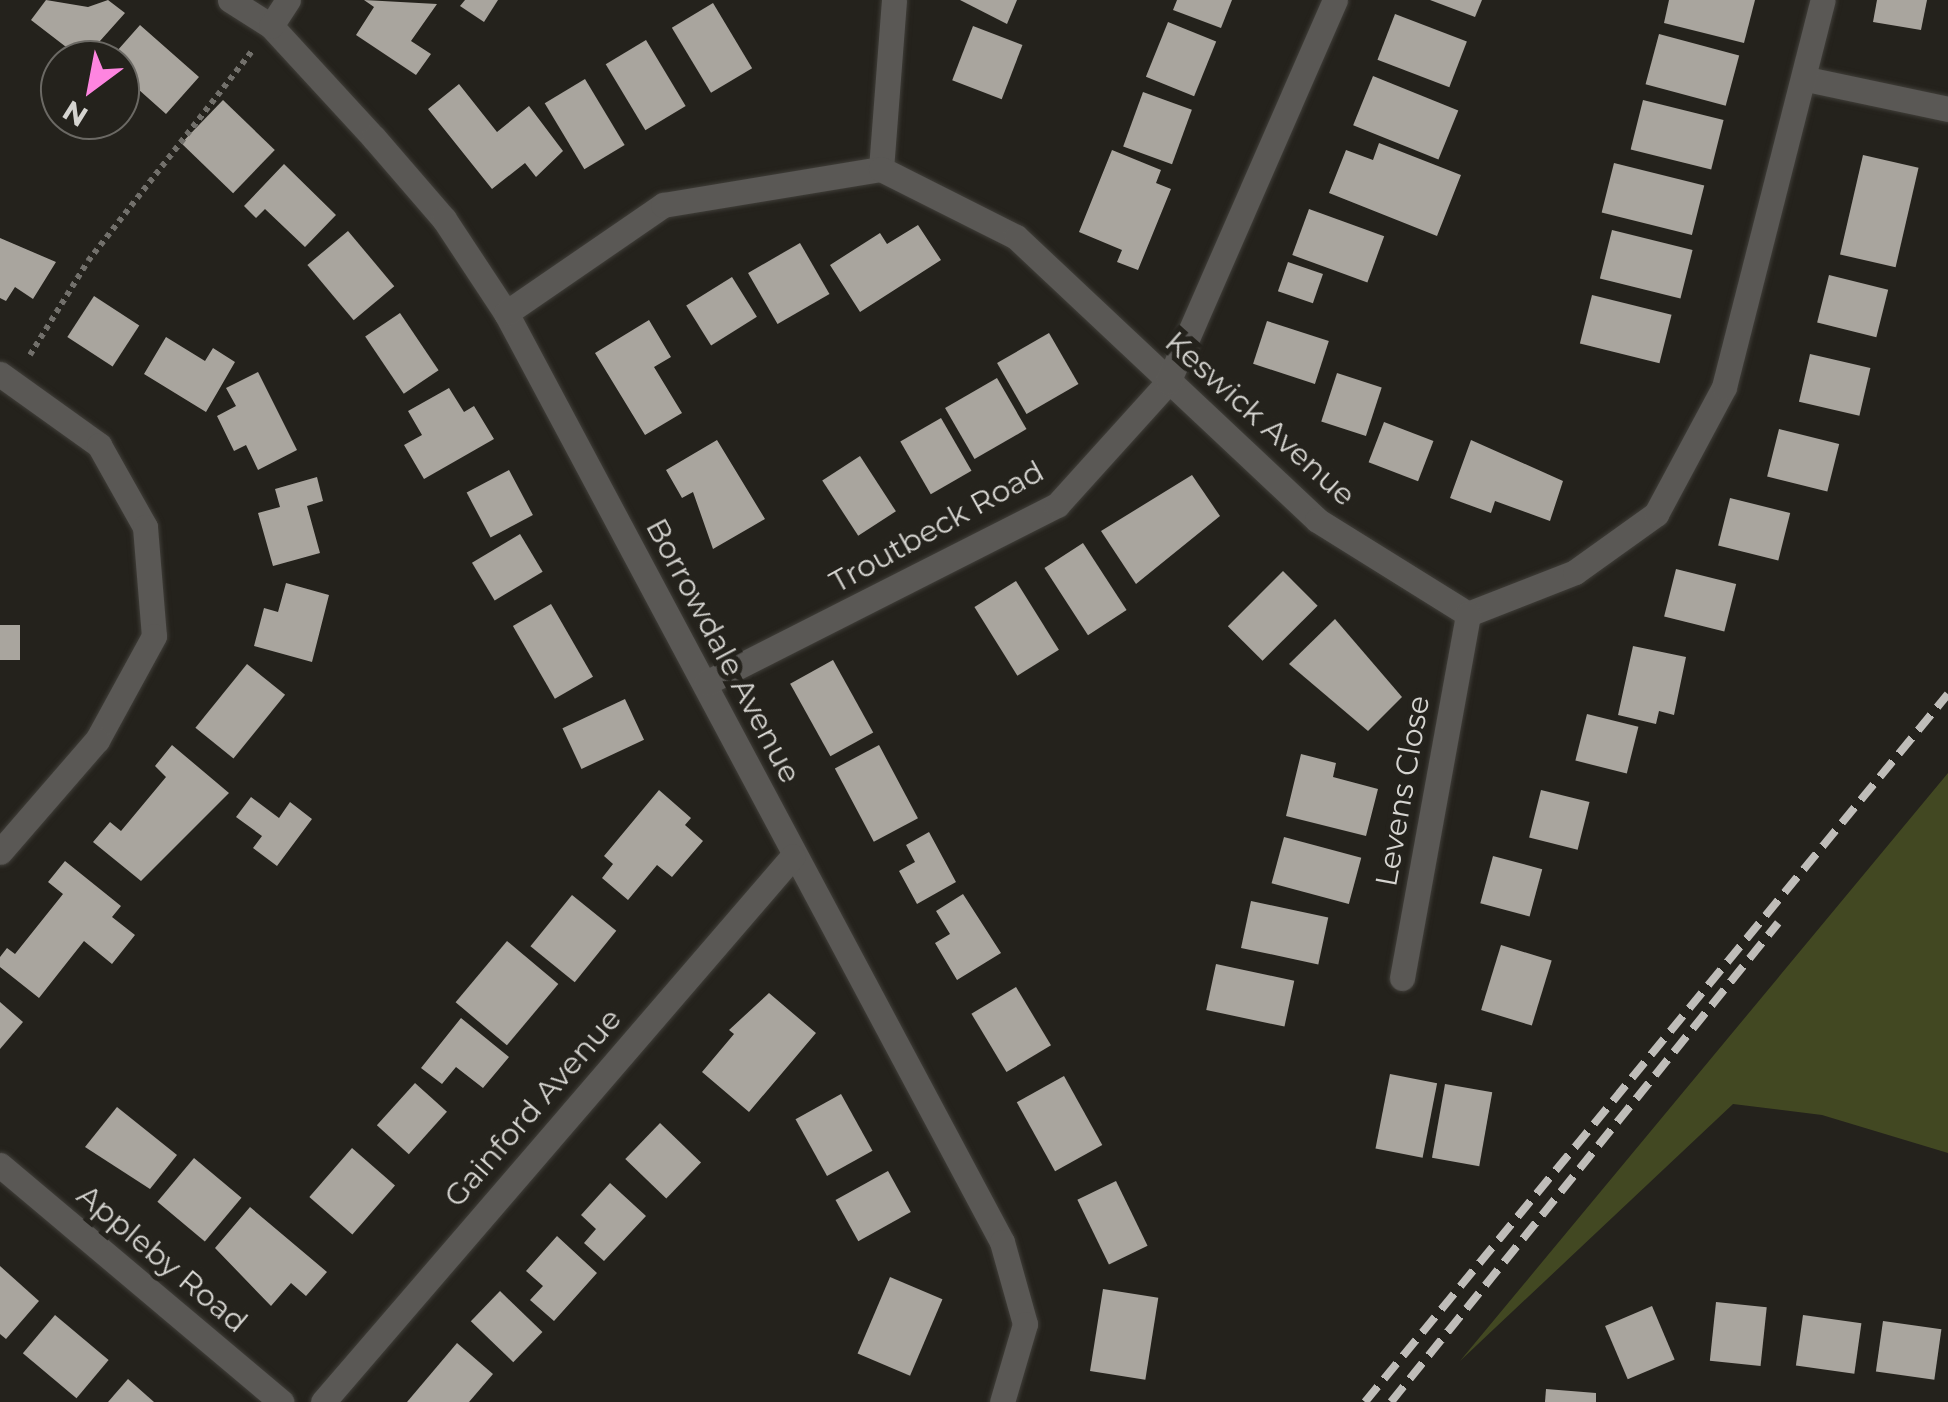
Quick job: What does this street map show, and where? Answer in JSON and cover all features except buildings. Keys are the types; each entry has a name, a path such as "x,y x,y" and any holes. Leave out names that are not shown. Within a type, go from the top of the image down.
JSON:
{"street":[{"name":"Borrowdale Avenue","path":"230,0 271,26 444,219 506,313 1002,1242 1025,1324 1002,1402"},
{"path":"271,26 288,0"},
{"path":"506,313 663,205 881,169 894,0"},
{"name":"Troutbeck Road","path":"706,683 1057,505 1168,382 1335,0"},
{"path":"1468,614 1575,572 1656,514 1724,387 1808,80 1823,0"},
{"path":"1808,80 1948,108"},
{"name":"Keswick Avenue","path":"881,169 1016,236 1317,520 1468,614"},
{"path":"0,852 97,740 154,636 145,527 100,446 7,378"},
{"name":"Levens Close","path":"1402,978 1468,614"},
{"name":"Gainford Avenue","path":"323,1402 793,856"},
{"name":"Appleby Road","path":"0,1165 281,1402"}],"path":[{"path":"7,378 88,262 271,26"}],"green space":[{"path":"1948,773 1948,1153 1822,1115 1733,1104 1460,1361"}],"railway":[{"path":"1365,1402 1948,694"},
{"path":"1391,1402 1778,923"}]}
